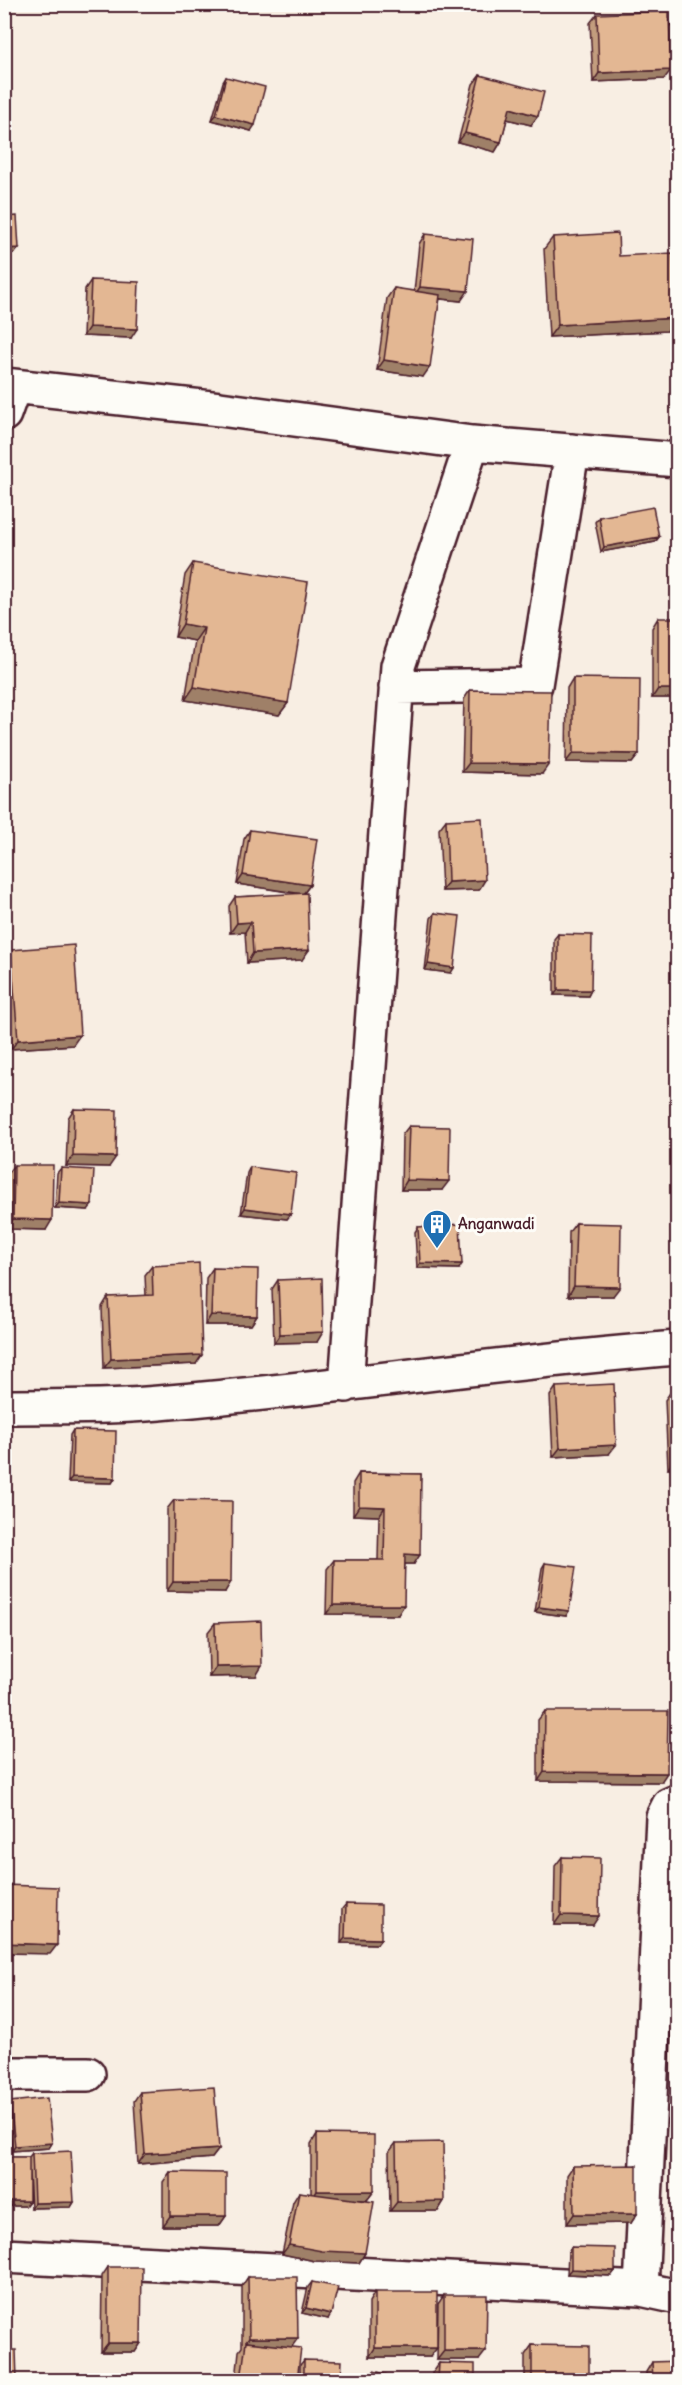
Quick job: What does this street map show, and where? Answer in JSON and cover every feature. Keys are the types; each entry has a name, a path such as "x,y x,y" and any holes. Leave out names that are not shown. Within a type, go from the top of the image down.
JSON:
{"street":[{"path":"662,4 678,9"},
{"path":"8,395 220,408 472,443 678,460"},
{"path":"346,1385 398,666 472,443"},
{"path":"396,687 535,685 572,451"},
{"path":"4,1407 156,1404 346,1385 576,1356 678,1348"},
{"path":"641,2289 663,1816 669,1805 678,1801"},
{"path":"4,2074 88,2074"},
{"path":"4,2256 641,2289 678,2297"}],"building":[{"path":"669,11 671,70 599,73 597,14"},
{"path":"480,75 544,92 538,116 510,108 501,142 465,133"},
{"path":"226,77 265,87 255,125 216,115"},
{"path":"17,216 19,248 4,249 4,217"},
{"path":"618,233 619,256 673,253 676,318 558,325 553,237"},
{"path":"425,234 473,239 468,291 420,287"},
{"path":"91,280 139,282 137,329 89,327"},
{"path":"394,288 440,295 430,367 384,360"},
{"path":"653,507 659,537 604,547 599,517"},
{"path":"193,563 308,582 288,703 194,687 204,628 183,624"},
{"path":"658,618 678,618 678,689 658,689"},
{"path":"573,678 640,679 639,754 573,753"},
{"path":"470,690 551,691 549,764 469,763"},
{"path":"482,818 485,880 448,882 446,820"},
{"path":"250,830 317,839 310,885 243,875"},
{"path":"307,893 309,950 253,953 251,922 237,923 235,897"},
{"path":"435,913 460,916 454,968 428,964"},
{"path":"558,934 592,935 591,990 558,990"},
{"path":"74,945 80,1035 18,1040 11,950"},
{"path":"74,1109 117,1110 116,1157 73,1156"},
{"path":"409,1126 450,1127 449,1181 407,1180"},
{"path":"14,1165 53,1165 52,1220 13,1219"},
{"path":"250,1167 296,1173 291,1214 245,1208"},
{"path":"61,1168 94,1170 92,1205 59,1203"},
{"path":"576,1223 621,1224 620,1287 574,1286"},
{"name":"Anganwadi","path":"460,1224 462,1264 420,1263 418,1227"},
{"path":"199,1263 202,1355 111,1359 108,1297 153,1295 152,1266"},
{"path":"213,1268 258,1269 257,1316 211,1315"},
{"path":"322,1278 323,1332 280,1334 278,1280"},
{"path":"614,1384 616,1445 560,1448 556,1387"},
{"path":"672,1390 678,1390 678,1460 674,1460"},
{"path":"73,1430 116,1431 115,1478 72,1477"},
{"path":"359,1473 421,1474 420,1555 405,1554 404,1605 333,1605 334,1560 384,1560 385,1507 359,1506"},
{"path":"174,1500 232,1501 231,1582 173,1582"},
{"path":"545,1563 576,1567 569,1611 539,1607"},
{"path":"261,1621 262,1666 216,1667 215,1623"},
{"path":"545,1711 668,1711 667,1773 544,1772"},
{"path":"562,1857 600,1858 599,1916 561,1915"},
{"path":"4,1885 58,1887 57,1945 4,1943"},
{"path":"346,1904 381,1905 381,1939 345,1938"},
{"path":"214,2087 219,2149 145,2154 140,2092"},
{"path":"47,2098 52,2143 15,2146 10,2102"},
{"path":"317,2134 374,2135 374,2191 317,2191"},
{"path":"443,2142 444,2201 397,2202 396,2143"},
{"path":"71,2151 74,2202 34,2203 32,2153"},
{"path":"4,2157 29,2157 29,2201 4,2201"},
{"path":"637,2165 637,2214 574,2214 573,2166"},
{"path":"170,2172 226,2173 226,2216 170,2216"},
{"path":"299,2192 374,2202 365,2253 322,2251 289,2245"},
{"path":"571,2247 615,2248 615,2271 571,2269"},
{"path":"108,2267 142,2267 141,2343 108,2343"},
{"path":"248,2277 297,2277 298,2338 249,2338"},
{"path":"312,2282 338,2287 331,2314 306,2308"},
{"path":"375,2292 437,2292 437,2348 375,2348"},
{"path":"444,2295 487,2295 486,2351 444,2351"},
{"path":"246,2342 301,2348 297,2380 241,2380"},
{"path":"532,2345 589,2346 589,2380 532,2380"},
{"path":"4,2350 16,2350 17,2380 4,2380"},
{"path":"304,2360 342,2361 341,2380 304,2380"},
{"path":"678,2361 678,2380 653,2380 652,2362"},
{"path":"439,2363 475,2364 475,2380 438,2380"},
{"path":"374,2371 406,2380 371,2380"}],"place":[{"name":"Anganwadi","path":"437,1250"}]}
